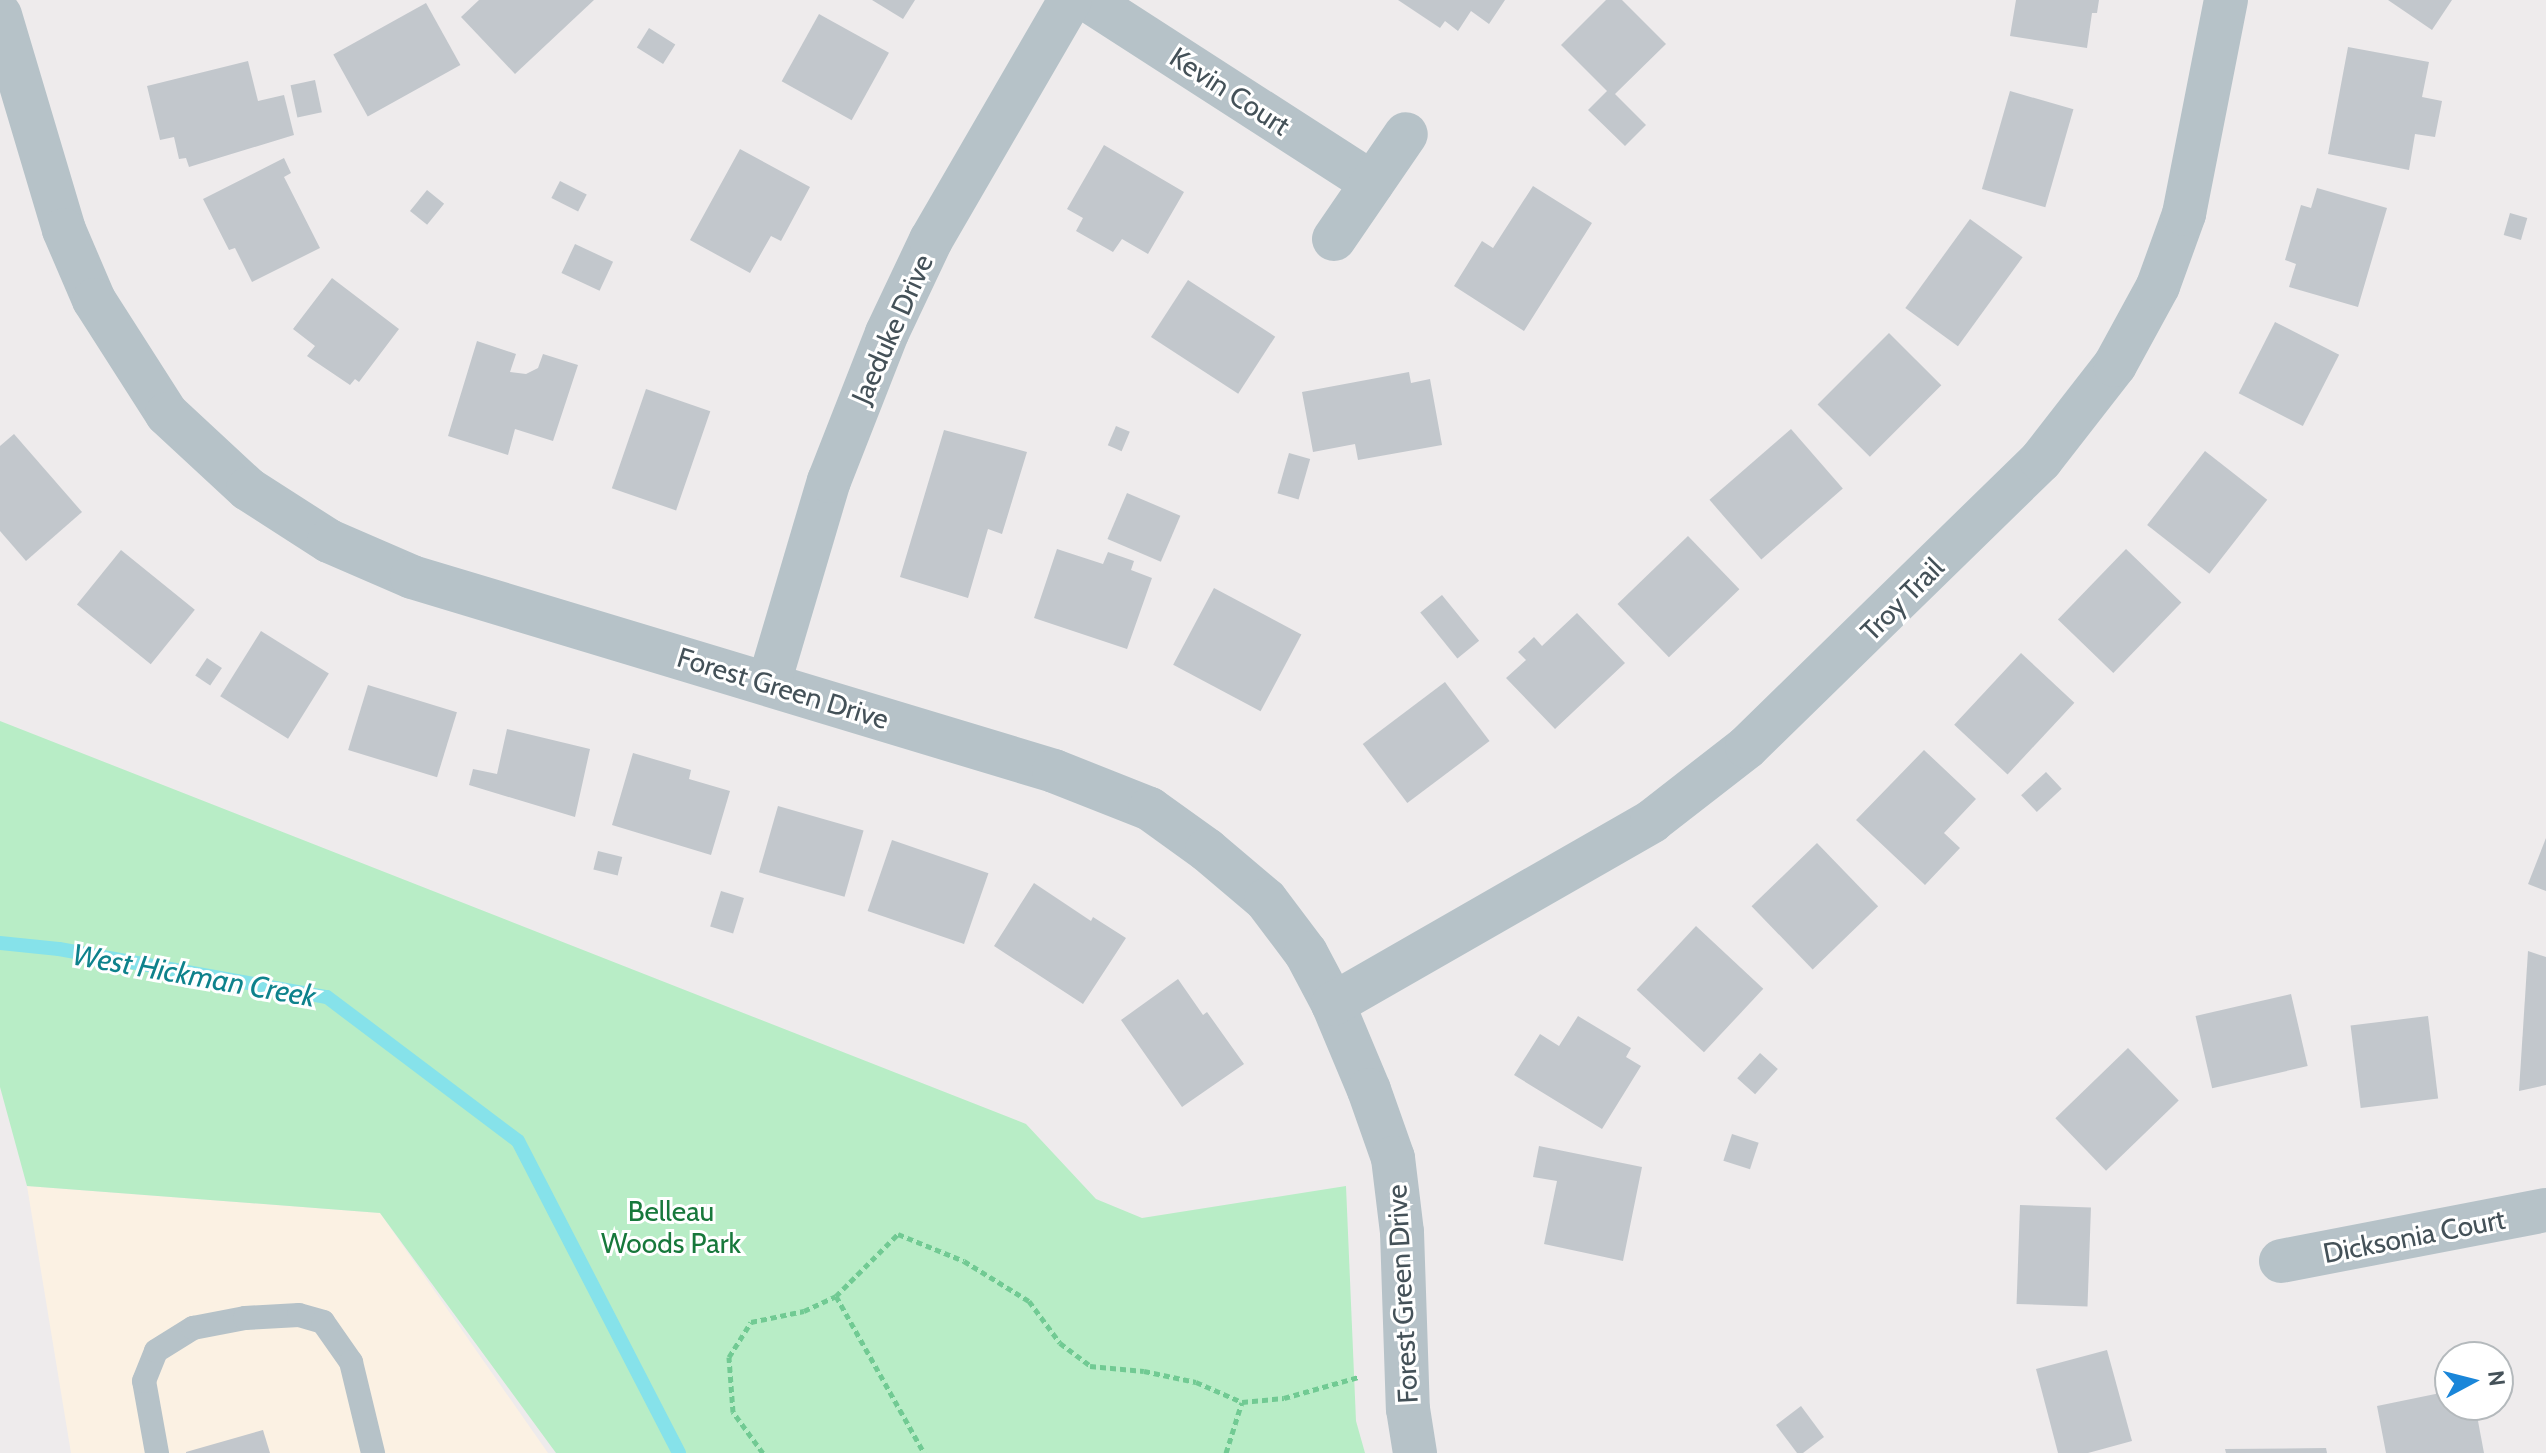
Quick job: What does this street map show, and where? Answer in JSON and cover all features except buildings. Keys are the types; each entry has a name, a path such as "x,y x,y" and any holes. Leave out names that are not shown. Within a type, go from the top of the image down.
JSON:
{"street":[{"name":"Jaeduke Drive","path":"769,683 829,481 887,333 931,240 1070,0"},
{"name":"Kevin Court","path":"1088,0 1372,183"},
{"name":"Troy Trail","path":"1333,1004 1652,821 1759,737 2041,460 2115,365 2158,286 2184,214 2226,0"},
{"name":"Forest Green Drive","path":"0,15 64,230 94,300 167,414 212,459 248,489 329,541 412,577 1054,771 1150,809 1207,850 1266,900 1306,953 1333,1004 1393,1158 1402,1232 1408,1409 1415,1453"},
{"path":"1334,239 1406,134"},
{"name":"Dicksonia Court","path":"2281,1261 2546,1210"}],"lane":[{"path":"157,1453 144,1381 156,1351 193,1328 245,1318 299,1315 323,1322 351,1362 373,1453"}],"path":[{"path":"763,1453 733,1412 729,1357 751,1322 804,1311 836,1296 898,1234 964,1261 1029,1301 1060,1343 1090,1366 1144,1371 1196,1382 1242,1402 1284,1398 1325,1386"},
{"path":"836,1296 924,1453"},
{"path":"1226,1453 1242,1402"}],"shaded area":[{"path":"27,1186 380,1213 548,1453 71,1453"}],"green space":[{"name":"Belleau Woods Park","path":"0,721 1026,1124 1096,1199 1142,1218 1346,1186 1356,1421 1365,1453 556,1453 380,1213 27,1186 0,1087"}],"waterway":[{"name":"West Hickman Creek","path":"0,943 59,949 327,997 518,1141 679,1453"}]}
